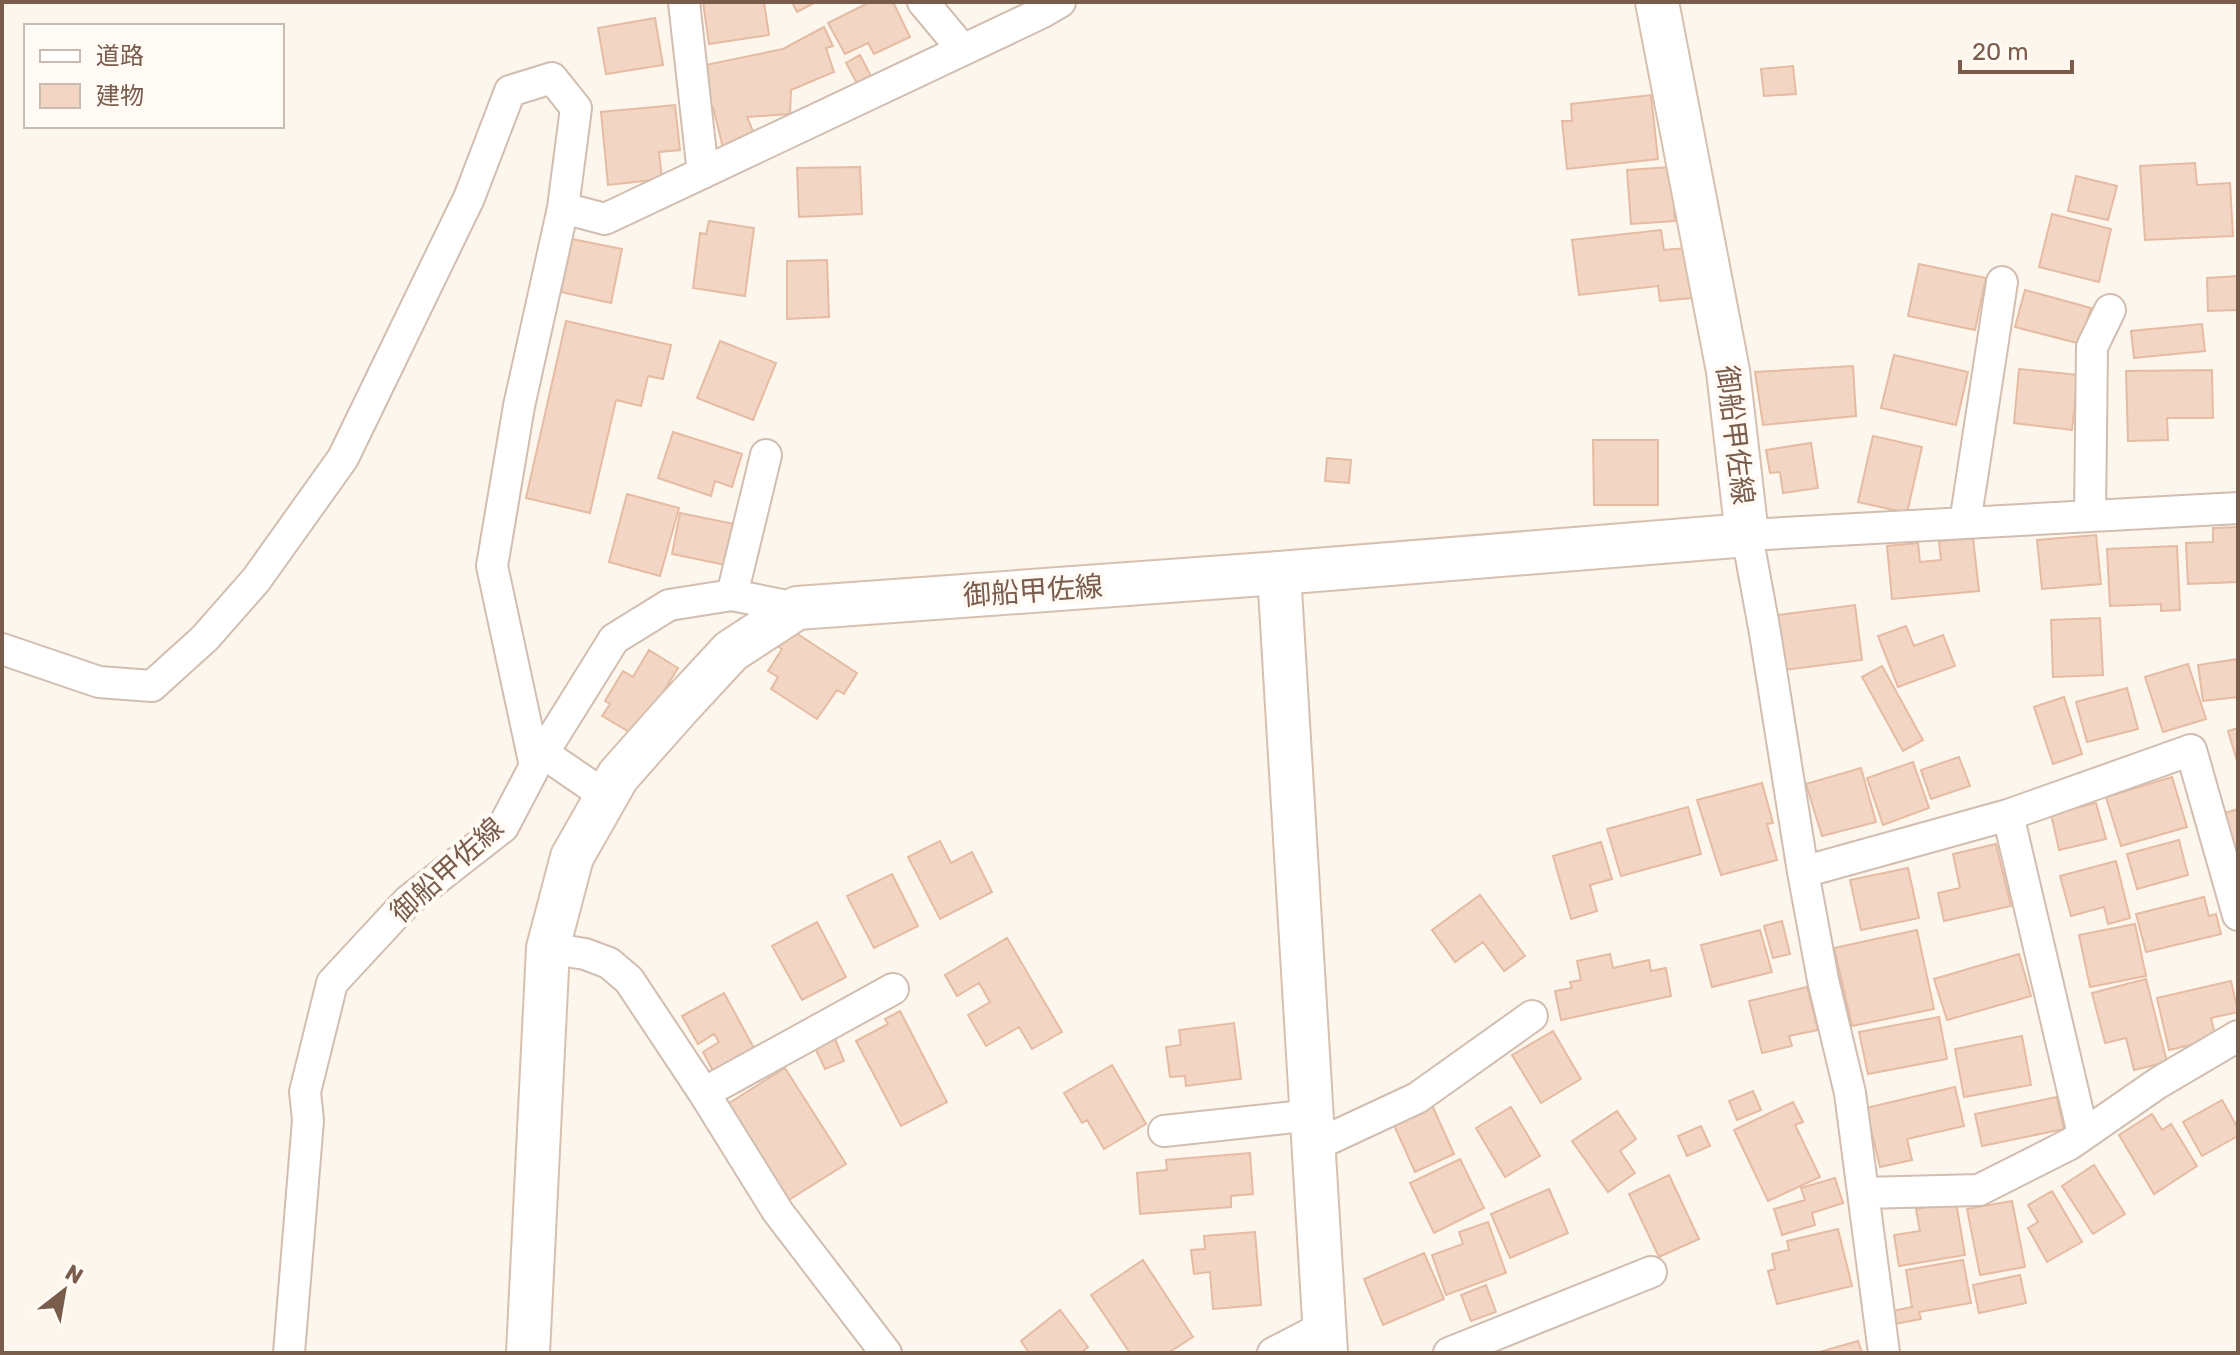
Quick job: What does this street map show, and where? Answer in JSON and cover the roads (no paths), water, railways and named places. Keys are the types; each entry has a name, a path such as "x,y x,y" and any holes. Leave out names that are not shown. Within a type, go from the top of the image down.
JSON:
{"main road":[{"name":"御船甲佐線","path":"797,608 1747,535 1728,371 1657,2"},
{"path":"1279,573 1326,1340"},
{"path":"528,1353 548,948 572,857 618,776 731,651 797,608"}],"street":[{"path":"684,2 703,173"},
{"path":"923,2 963,50"},
{"path":"563,208 605,219 1060,2"},
{"path":"2,649 99,682 152,686 205,638 256,580 343,458 469,198 510,91 552,78 576,108 563,208 519,406 492,566 539,759 607,797"},
{"path":"1965,523 2002,282"},
{"path":"2090,516 2092,347 2110,310"},
{"path":"732,595 766,455"},
{"path":"1884,1353 1850,1093 1823,980 1803,872 1747,535 2238,508"},
{"name":"御船甲佐線","path":"289,1353 308,1120 305,1092 332,983 408,901 503,827 539,759 614,639 669,605 732,595 797,608"},
{"path":"1803,872 2008,815 2191,750 2238,915"},
{"path":"2008,815 2083,1134"},
{"path":"548,948 585,954 609,963 629,980 778,1212 886,1353"},
{"path":"704,1093 893,989"},
{"path":"1164,1131 1313,1130 1417,1098 1532,1016"},
{"path":"1863,1193 1979,1190 2083,1134 2158,1083 2238,1036"},
{"path":"1449,1353 1651,1272"},
{"path":"1273,1353 1326,1340"}]}
